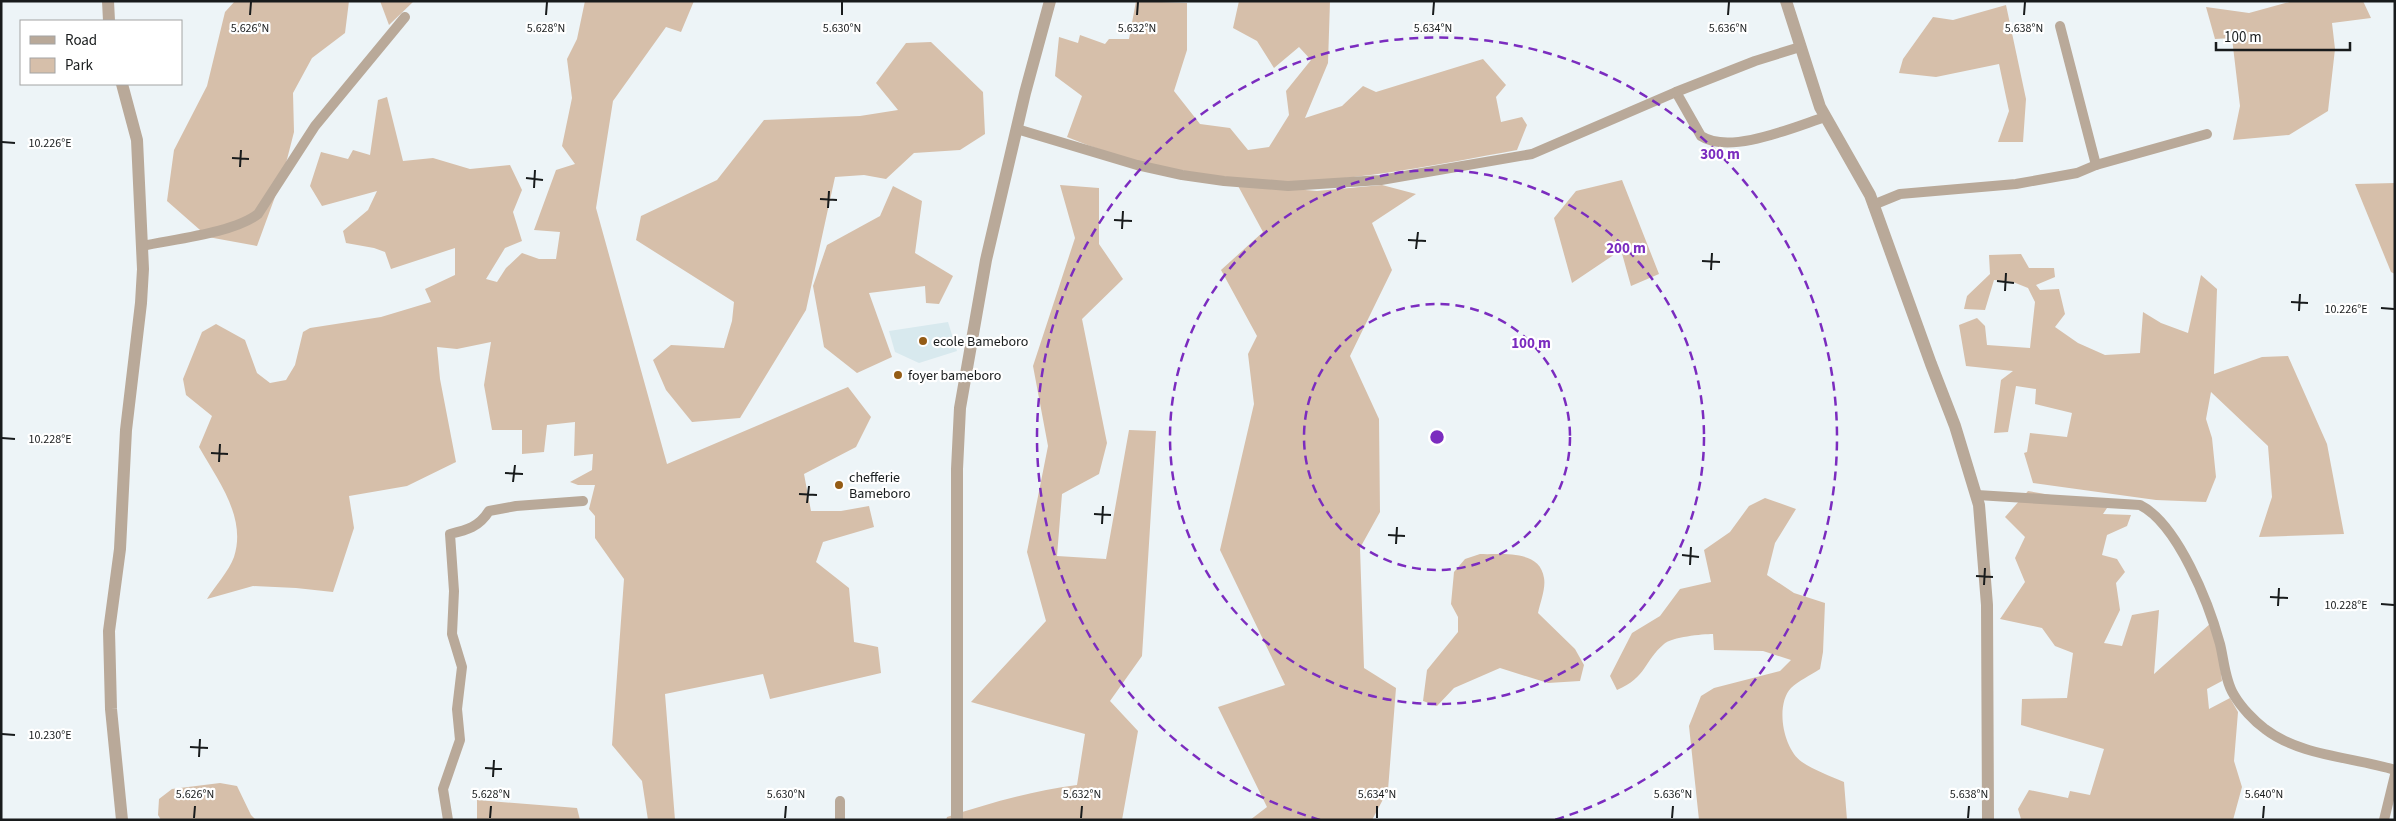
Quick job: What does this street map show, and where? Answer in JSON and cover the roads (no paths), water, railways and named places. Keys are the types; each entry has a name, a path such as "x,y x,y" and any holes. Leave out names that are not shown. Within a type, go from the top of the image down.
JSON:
{"street":[{"path":"108,1 109,20"},
{"path":"957,820 957,462 960,408 977,306 1017,129 1050,1"},
{"path":"1786,1 1825,117 1873,204 1955,426 1977,495 1984,544 1988,605 1988,820"},
{"path":"142,246 226,228 258,214 315,126 405,17"},
{"path":"2060,26 2096,165"},
{"path":"1017,129 1137,165 1182,176 1288,186 1321,186 1381,180 1471,163 1522,157 1547,149 1676,92 1754,61 1800,47"},
{"path":"122,85 137,140 142,246 141,303 128,410 121,533 109,640 110,699 122,820"},
{"path":"1676,92 1701,136 1706,139 1727,143 1745,141 1825,117"},
{"path":"1873,204 1900,194 2016,184 2077,173 2096,165 2207,134"},
{"path":"1977,495 2140,506 2152,511 2172,536 2208,605 2233,695 2242,705 2265,729 2285,740 2309,749 2395,770"},
{"path":"448,820 443,789 460,740 457,709 462,667 452,634 454,591 450,534 470,530 483,520 489,511 516,506 583,501"},
{"path":"2384,820 2395,776"},
{"path":"840,801 840,820"}],"place":[{"name":"ecole Bameboro","path":"923,341"},
{"name":"foyer bameboro","path":"898,375"},
{"name":"chefferie Bameboro","path":"839,485"}]}
